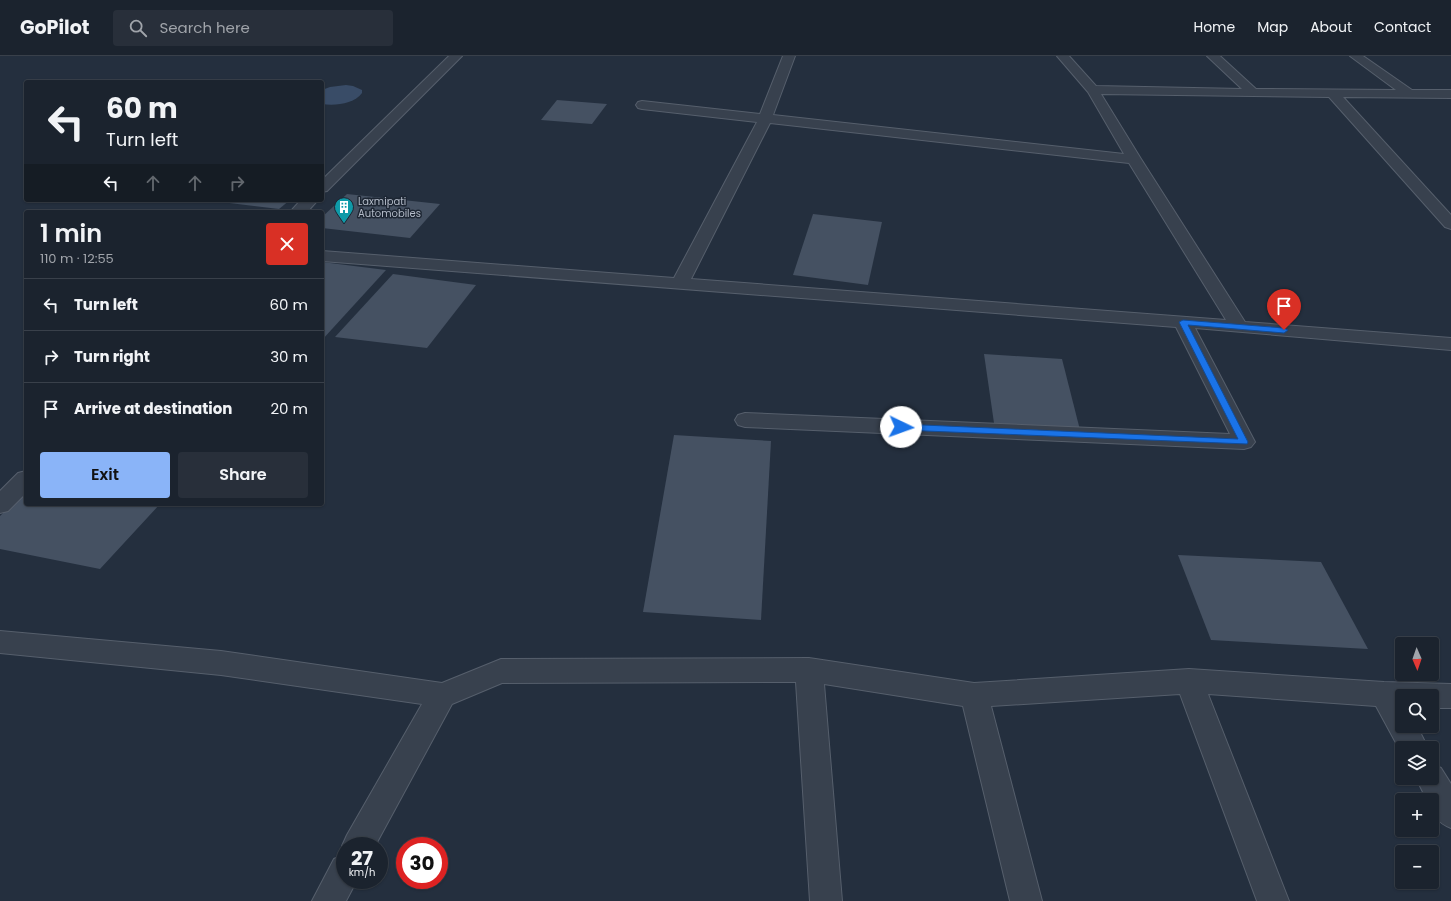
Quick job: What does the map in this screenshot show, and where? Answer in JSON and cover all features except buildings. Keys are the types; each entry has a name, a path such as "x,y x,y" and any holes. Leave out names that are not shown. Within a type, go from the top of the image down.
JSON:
{"street":[{"path":"324,186 456,56"},
{"path":"680,283 765,119 789,56"},
{"path":"1063,56 1093,90 1134,159 1239,327"},
{"path":"1213,56 1253,93"},
{"path":"1356,56 1409,94"},
{"path":"1093,90 1333,94 1451,94"},
{"path":"1333,94 1451,224"},
{"path":"642,105 1134,159"},
{"path":"300,210 308,202"},
{"path":"324,256 1451,344"},
{"path":"745,420 1244,442 1183,322"},
{"path":"0,505 24,481"},
{"path":"0,642 222,663 442,695 501,670 809,670 974,695 1189,681 1384,694 1451,696"},
{"path":"809,670 826,901"},
{"path":"1189,681 1273,901"},
{"path":"1384,694 1410,741"},
{"path":"363,837 442,695"},
{"path":"974,695 1026,901"},
{"path":"1435,785 1451,813"},
{"path":"328,901 336,886"}],"water":[{"path":"346,85 353,86 362,90 362,93 359,97 349,102 333,105 324,104 324,89"}],"place":[{"name":"Laxmipati Automobiles","path":"344,224"}],"route":[{"path":"901,427 1244,442 1183,322 1284,330"}]}
